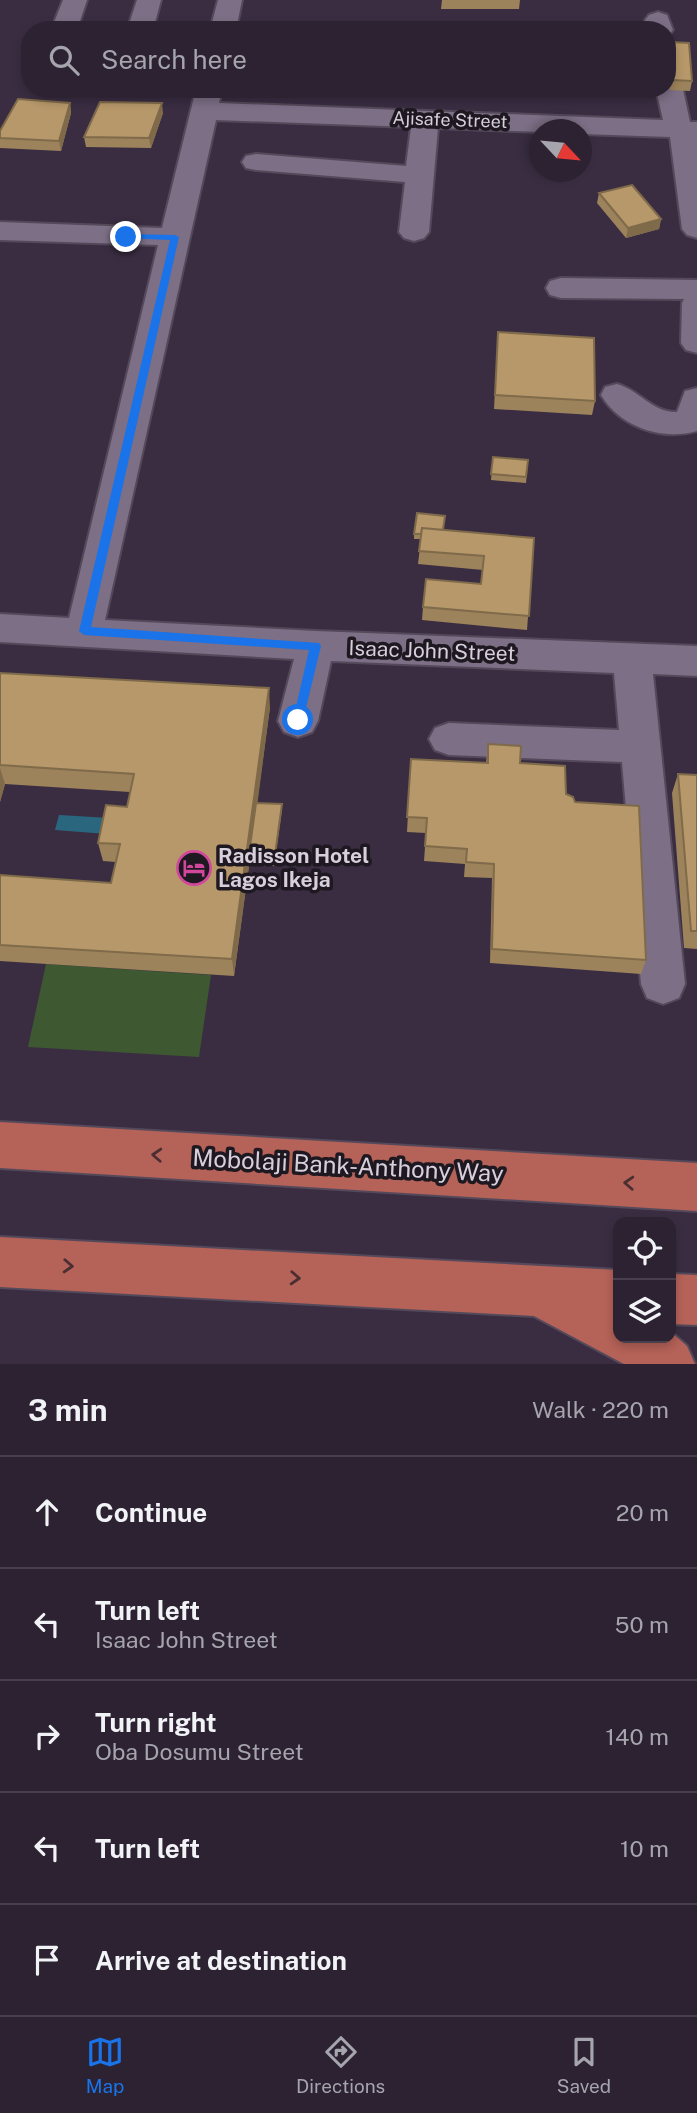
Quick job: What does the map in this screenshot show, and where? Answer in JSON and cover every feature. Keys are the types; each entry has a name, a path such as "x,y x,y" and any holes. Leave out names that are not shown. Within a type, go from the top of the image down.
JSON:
{"main road":[{"name":"Mobolaji Bank-Anthony Way","path":"0,1145 697,1187"},
{"path":"0,1262 613,1295"},
{"path":"536,1290 613,1330"},
{"path":"676,1299 697,1300"},
{"path":"638,1343 659,1354 669,1364"}],"street":[{"path":"67,21 75,0"},
{"path":"143,21 149,0"},
{"path":"225,21 230,0"},
{"path":"675,98 686,130 697,229"},
{"path":"84,631 206,100"},
{"name":"Ajisafe Street","path":"206,100 425,119 686,130"},
{"path":"414,232 425,119"},
{"path":"256,162 419,174"},
{"path":"0,231 175,237"},
{"path":"561,288 697,290"},
{"path":"697,303 697,343"},
{"path":"617,395 655,424 677,425 692,421 697,399"},
{"name":"Isaac John Street","path":"0,628 316,646 697,661"},
{"path":"298,720 316,646"},
{"path":"632,659 663,984"},
{"path":"449,739 641,747"}],"green space":[{"path":"46,964 211,975 199,1057 28,1047"}],"water":[{"path":"59,815 110,818 107,834 55,830"}],"building":[{"path":"676,42 689,43 692,81 676,80"},
{"path":"18,99 70,103 59,141 0,138 0,131"},
{"path":"100,102 162,103 149,138 84,137"},
{"path":"632,185 661,219 628,228 599,193"},
{"path":"498,332 594,338 595,401 495,395"},
{"path":"493,457 528,460 526,477 491,474"},
{"path":"417,513 445,516 443,530 422,528 421,534 414,534"},
{"path":"422,528 534,538 529,616 423,607 426,579 481,584 484,556 419,551"},
{"path":"0,673 269,688 232,959 0,945 0,875 111,883 120,844 98,843 106,805 127,807 134,774 0,765"},
{"path":"488,744 521,746 520,763 565,766 566,794 573,797 575,802 639,806 646,960 492,949 494,864 466,862 467,849 425,846 427,818 407,817 411,759 488,763"},
{"path":"678,774 697,775 697,931 691,931"},
{"path":"256,803 282,804 274,862 248,861"}],"place":[{"name":"Radisson Hotel Lagos Ikeja","path":"194,868"}],"route":[{"path":"126,237 175,237 84,631 316,646 298,720"}]}
